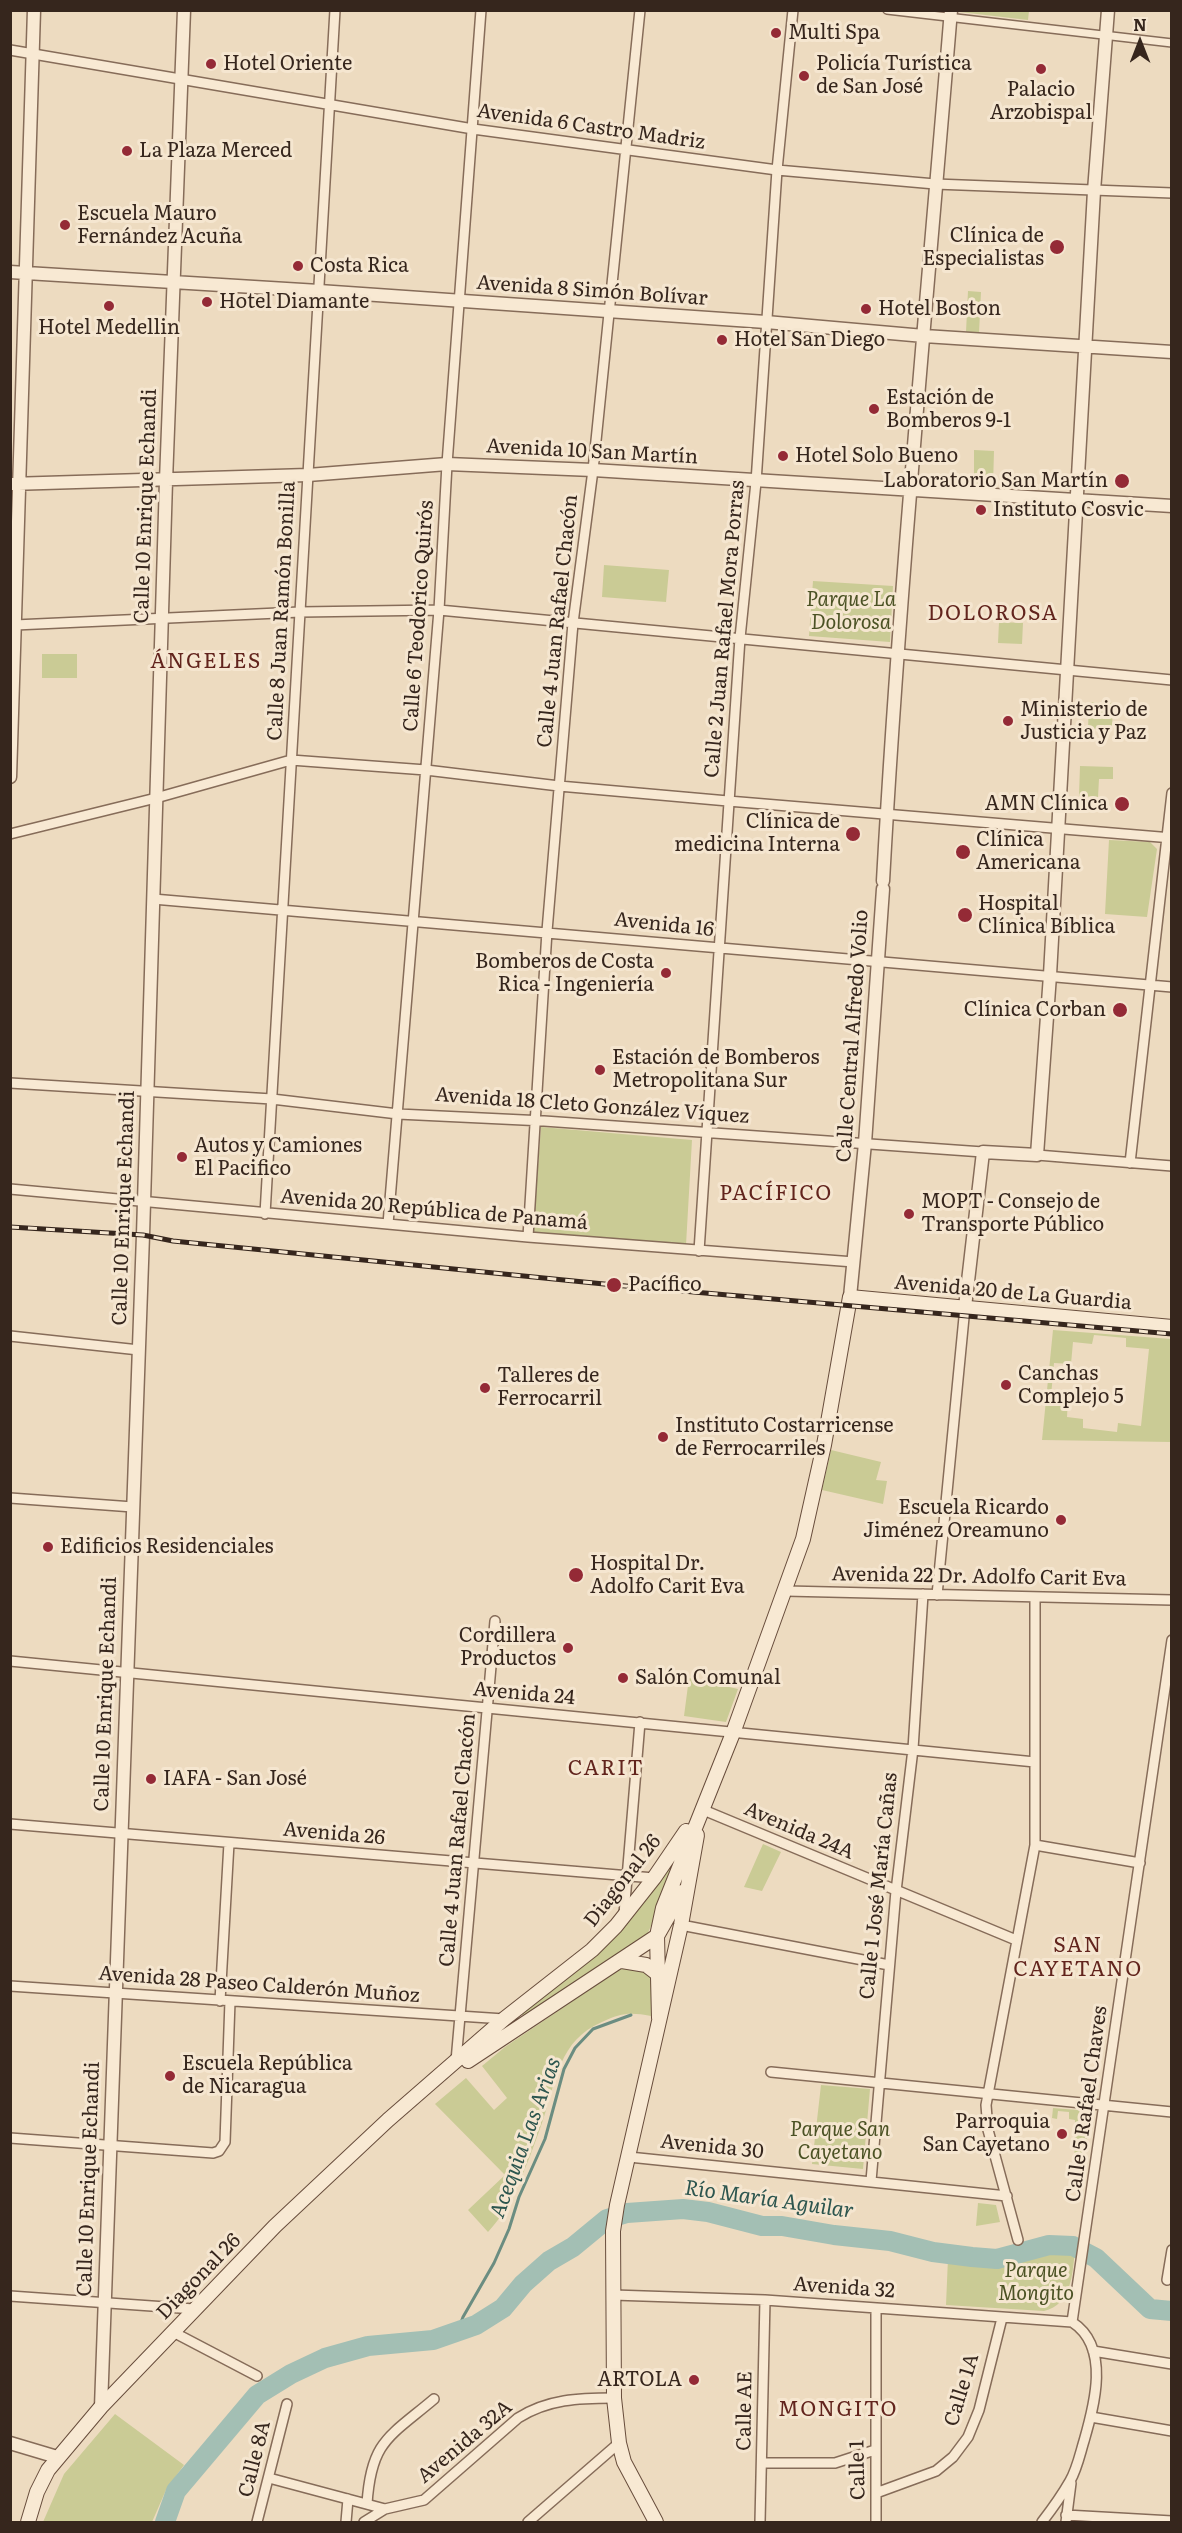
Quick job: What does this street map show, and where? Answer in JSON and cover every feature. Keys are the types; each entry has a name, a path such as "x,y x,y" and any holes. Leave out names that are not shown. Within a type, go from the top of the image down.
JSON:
{"main road":[{"name":"Avenida 20 de La Guardia","path":"850,1297 1172,1327"},
{"name":"Calle Central Alfredo Volio","path":"660,2018 657,1936 663,1908 733,1733 803,1539 815,1490 850,1297"},
{"name":"Calle Central Alfredo Volio","path":"656,2523 624,2462 619,2443 614,2398 613,2231 681,1925 701,1809"},
{"name":"Diagonal 26","path":"28,2523 37,2492 57,2457 101,2407 275,2226 388,2120 431,2085 504,2019 592,1950 624,1916 654,1878 701,1809"},
{"name":"Diagonal 26","path":"431,2085 622,1962 657,1936 689,1878"},
{"path":"622,1962 646,1965 660,1975"}],"street":[{"path":"10,777 16,484 28,273 34,10"},
{"name":"Calle 10 Enrique Echandi","path":"101,2407 184,10"},
{"name":"Calle 8 Juan Ramón Bonilla","path":"265,1214 335,10"},
{"name":"Calle 6 Teodorico Quirós","path":"388,1224 439,610 447,464 482,10"},
{"name":"Calle 4 Juan Rafael Chacón","path":"528,1237 547,931 573,623 593,470 640,10"},
{"name":"Calle 2 Juan Rafael Mora Porras","path":"699,1251 705,1132 740,638 756,482 777,171 793,10"},
{"path":"887,10 951,14 1172,43"},
{"path":"1036,1155 1050,975 1075,499 1108,10"},
{"name":"Calle Central Alfredo Volio","path":"850,1297 879,961 897,654 951,14"},
{"name":"Avenida 6 Castro Madriz","path":"10,50 473,129 777,171 935,184 1172,194"},
{"name":"Avenida 8 Simón Bolívar","path":"10,272 319,291 1172,352"},
{"name":"Avenida 10 San Martín","path":"16,484 308,476 447,464 593,470 756,482 1172,506"},
{"path":"13,626 300,612 439,610 1172,680"},
{"path":"10,834 156,798 291,760 426,770 559,786 1169,838"},
{"path":"1130,1163 1149,985 1169,838 1172,792"},
{"name":"Avenida 16","path":"153,899 547,931 1172,987"},
{"name":"Avenida 18 Cleto González Víquez","path":"10,1083 272,1099 398,1114 705,1132 1172,1166"},
{"path":"937,1595 965,1307 983,1152"},
{"name":"Avenida 20 República de Panamá","path":"10,1189 528,1237 854,1262"},
{"path":"10,1336 139,1350"},
{"path":"10,1498 133,1508"},
{"name":"Avenida 22 Dr. Adolfo Carit Eva","path":"786,1591 1172,1599"},
{"name":"Calle 1 José María Cañas","path":"871,2181 896,1891 914,1749 923,1594"},
{"path":"1018,2240 986,2115 987,2093 1035,1845 1035,1597"},
{"name":"Calle 4 Juan Rafael Chacón","path":"456,2063 495,1621"},
{"name":"Calle 5 Rafael Chaves","path":"1072,2322 1140,1863 1168,1698 1172,1640"},
{"name":"Avenida 24","path":"10,1661 1035,1762"},
{"path":"624,1916 640,1722"},
{"name":"Avenida 24A","path":"701,1809 1016,1940"},
{"name":"Avenida 26","path":"10,1824 654,1878"},
{"path":"220,2001 229,1843"},
{"path":"1035,1845 1140,1863"},
{"path":"681,1925 889,1965"},
{"name":"Avenida 28 Paseo Calderón Muñoz","path":"10,1986 504,2019"},
{"path":"10,2138 213,2153 219,2151 225,2142 230,2001"},
{"path":"771,2072 1172,2112"},
{"name":"Avenida 30","path":"629,2157 1007,2196"},
{"path":"1167,2280 1172,2250"},
{"name":"Avenida 32","path":"613,2295 765,2300 1072,2322"},
{"path":"10,2296 194,2309"},
{"name":"Calle AE","path":"760,2523 765,2300"},
{"name":"Calle 1","path":"876,2308 876,2523"},
{"name":"Calle 1A","path":"876,2493 913,2481 936,2470 952,2457 968,2437 979,2410 1002,2318"},
{"path":"1072,2322 1086,2337 1093,2351 1097,2383 1091,2417 1071,2479 1066,2519 1172,2521"},
{"path":"173,2332 257,2376"},
{"path":"1093,2351 1172,2364"},
{"name":"Avenida 32A","path":"269,2478 385,2509 424,2500 518,2418 534,2408 554,2401 614,2398"},
{"path":"367,2504 373,2461 381,2444 434,2399"},
{"name":"Calle 8A","path":"257,2523 287,2404"},
{"path":"1091,2417 1172,2431"},
{"path":"10,2443 57,2457"},
{"path":"528,2523 619,2443"},
{"path":"763,2463 835,2463 875,2450"},
{"path":"1042,2523 1071,2479"},
{"path":"346,2523 348,2499"},
{"path":"364,2523 385,2509"}],"green space":[{"path":"960,10 1029,11 1028,20 960,12"},
{"path":"968,291 981,292 979,333 966,332"},
{"path":"974,450 994,451 993,486 974,485"},
{"path":"604,565 669,570 666,602 602,597"},
{"name":"Parque La Dolorosa","path":"813,581 893,586 890,642 809,636"},
{"path":"999,622 1023,623 1022,644 998,643"},
{"path":"42,654 77,654 77,678 42,678"},
{"path":"1089,702 1113,703 1112,730 1088,729"},
{"path":"1080,766 1113,767 1113,779 1099,779 1098,797 1079,796"},
{"path":"1109,840 1150,842 1157,849 1147,917 1105,914"},
{"path":"541,1127 692,1140 686,1245 533,1232"},
{"path":"1053,1330 1171,1339 1171,1442 1042,1440","holes":["1094,1335 1126,1338 1126,1347 1149,1349 1141,1426 1118,1423 1117,1432 1083,1428 1083,1419 1067,1417 1068,1398 1051,1396 1054,1363 1071,1364 1073,1342 1092,1344"]},
{"path":"831,1450 881,1462 876,1480 887,1481 883,1504 822,1490"},
{"path":"689,1678 738,1689 726,1722 684,1716"},
{"path":"691,1832 647,1935 524,2017 522,2014 606,1943"},
{"path":"763,1844 781,1852 762,1891 744,1887"},
{"path":"633,1966 645,1970 656,1982 651,2016 620,2015 588,2030 576,2039 561,2063 527,2164 505,2208 488,2232 468,2210 505,2175 435,2104 466,2078 494,2110 507,2098 482,2066 505,2047 620,1969"},
{"name":"Parque San Cayetano","path":"821,2085 870,2089 863,2169 812,2164"},
{"path":"1053,2108 1090,2111 1083,2182 1074,2181 1075,2120 1069,2119 1069,2112 1058,2111 1057,2119 1052,2118"},
{"path":"978,2203 996,2205 1000,2222 976,2226"},
{"name":"Parque Mongito","path":"1050,2249 1075,2251 1069,2287 1060,2302 1053,2307 1044,2311 946,2305 948,2258 998,2263"},
{"path":"115,2414 184,2465 166,2490 152,2522 43,2522 64,2474"}],"waterway":[{"name":"Acequia Las Arias","path":"458,2330 494,2263 509,2229 519,2197 545,2139 564,2069 575,2048 593,2029 631,2015"},
{"name":"Río María Aguilar","path":"165,2522 176,2491 257,2395 291,2374 325,2358 368,2346 433,2340 476,2325 503,2308 523,2284 549,2261 573,2247 607,2219 627,2213 683,2209 708,2212 762,2226 782,2226 890,2241 933,2252 997,2259 1049,2245 1073,2246 1096,2258 1150,2309 1172,2311"}],"railway":[{"path":"10,1227 143,1235 173,1241 614,1285 1172,1334"}],"place":[{"name":"Multi Spa","path":"776,33"},
{"name":"Hotel Oriente","path":"211,64"},
{"name":"Palacio Arzobispal","path":"1041,69"},
{"name":"Policía Turística de San José","path":"804,76"},
{"name":"La Plaza Merced","path":"127,151"},
{"name":"Escuela Mauro Fernández Acuña","path":"65,225"},
{"name":"Clínica de Especialistas","path":"1057,247"},
{"name":"Costa Rica","path":"298,266"},
{"name":"Hotel Diamante","path":"207,302"},
{"name":"Hotel Medellin","path":"109,306"},
{"name":"Hotel Boston","path":"866,309"},
{"name":"Hotel San Diego","path":"722,340"},
{"name":"Estación de Bomberos 9-1","path":"874,409"},
{"name":"Hotel Solo Bueno","path":"783,456"},
{"name":"Laboratorio San Martín","path":"1122,481"},
{"name":"Instituto Cosvic","path":"981,510"},
{"name":"Ministerio de Justicia y Paz","path":"1008,721"},
{"name":"AMN Clínica","path":"1122,804"},
{"name":"Clínica de medicina Interna","path":"853,834"},
{"name":"Clínica Americana","path":"963,852"},
{"name":"Hospital Clínica Bíblica","path":"965,915"},
{"name":"Bomberos de Costa Rica - Ingeniería","path":"666,973"},
{"name":"Clínica Corban","path":"1120,1010"},
{"name":"Estación de Bomberos Metropolitana Sur","path":"600,1070"},
{"name":"Autos y Camiones El Pacifico","path":"182,1157"},
{"name":"MOPT - Consejo de Transporte Público","path":"909,1214"},
{"name":"Pacífico","path":"614,1285"},
{"name":"Canchas Complejo 5","path":"1006,1385"},
{"name":"Talleres de Ferrocarril","path":"485,1388"},
{"name":"Instituto Costarricense de Ferrocarriles","path":"663,1437"},
{"name":"Escuela Ricardo Jiménez Oreamuno","path":"1061,1520"},
{"name":"Edificios Residenciales","path":"48,1547"},
{"name":"Hospital Dr. Adolfo Carit Eva","path":"576,1575"},
{"name":"Cordillera Productos","path":"568,1648"},
{"name":"Salón Comunal","path":"623,1678"},
{"name":"IAFA - San José","path":"151,1779"},
{"name":"Escuela República de Nicaragua","path":"170,2076"},
{"name":"Parroquia San Cayetano","path":"1062,2134"},
{"name":"ARTOLA","path":"694,2380"}],"district":[{"name":"DOLOROSA","path":"993,614"},
{"name":"ÁNGELES","path":"206,662"},
{"name":"PACÍFICO","path":"776,1194"},
{"name":"CARIT","path":"606,1769"},
{"name":"SAN CAYETANO","path":"1078,1958"},
{"name":"MONGITO","path":"838,2410"}]}
